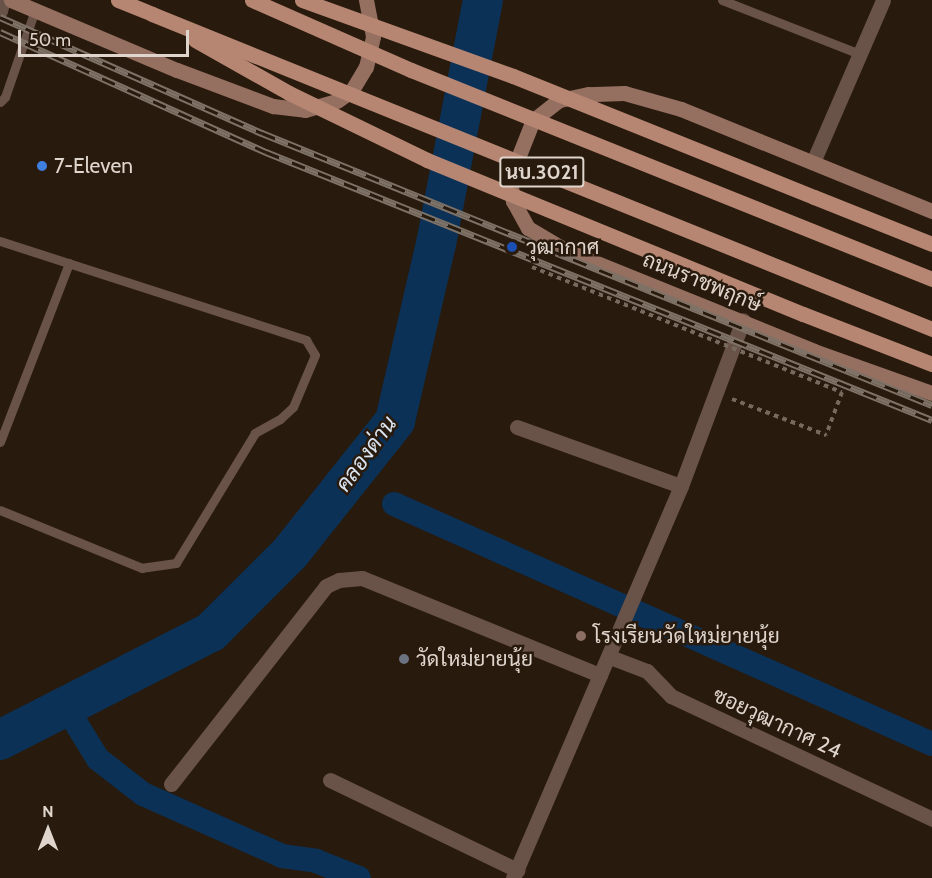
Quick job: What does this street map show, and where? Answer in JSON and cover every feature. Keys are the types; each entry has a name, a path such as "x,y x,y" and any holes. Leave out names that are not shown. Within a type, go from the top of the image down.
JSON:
{"main road":[{"path":"11,0 177,70 273,106 305,110 337,101 352,90 366,67 374,36 366,0"},
{"name":"ถนนราชพฤกษ์","path":"118,0 932,329"},
{"name":"นบ.3021","path":"252,0 411,70 932,279"},
{"path":"302,0 513,76 932,244"},
{"path":"152,14 289,93 427,160 803,314 932,364"},
{"name":"ถนนราชพฤกษ์","path":"932,211 681,109 624,93 559,100 533,120 519,149 510,178 513,201 528,228 567,251 743,320 814,351 932,393"}],"street":[{"path":"0,11 3,0"},
{"path":"813,162 883,0"},
{"path":"330,780 515,874 600,675 610,657 681,486 743,320"},
{"path":"518,427 681,486"},
{"path":"171,784 326,586 339,580 362,578 600,675"},
{"name":"ซอยวุฒากาศ 24","path":"610,657 647,671 671,696 932,819"}],"lane":[{"path":"722,0 860,54"},
{"path":"0,102 5,97 35,10"},
{"path":"0,241 306,340 314,349 314,360 293,406 280,419 255,433 184,555 171,565 142,568 0,510"},
{"path":"0,442 69,263"}],"path":[{"path":"532,267 842,392 826,435 737,401"}],"waterway":[{"name":"คลองด่าน","path":"0,740 211,632 290,553 395,421 436,244 483,0"},
{"path":"394,504 932,744"},
{"path":"66,707 98,759 143,794 282,856 316,861 359,878"}],"railway":[{"path":"0,17 262,133 932,405"},
{"path":"0,32 266,152 932,420"}],"place":[{"name":"7-Eleven","path":"42,166"},
{"name":"วุฒากาศ","path":"512,247"},
{"name":"โรงเรียนวัดใหม่ยายนุ้ย","path":"581,636"},
{"name":"วัดใหม่ยายนุ้ย","path":"404,659"}]}
